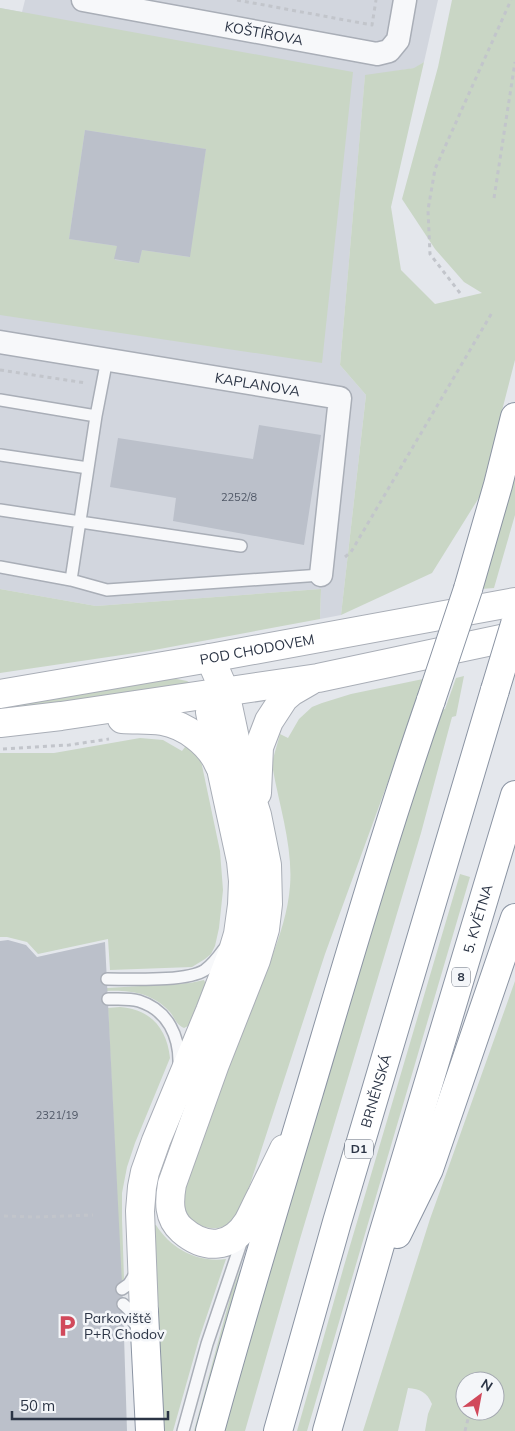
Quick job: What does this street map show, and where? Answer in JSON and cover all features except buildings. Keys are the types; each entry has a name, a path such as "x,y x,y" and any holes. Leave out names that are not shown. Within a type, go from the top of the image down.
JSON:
{"main road":[{"path":"210,1431 376,865 468,589 498,485 515,417"},
{"name":"POD CHODOVEM","path":"0,694 515,602"},
{"name":"BRNĚNSKÁ","path":"278,1431 337,1222 515,624"},
{"path":"0,723 61,716 318,678 515,636"},
{"path":"150,1431 148,1382 134,1308 142,1263 140,1211 142,1187 149,1159 220,986 240,925 242,905 242,870 222,773 216,693 210,658"},
{"path":"257,815 258,755 264,731 284,698 298,688 318,678"},
{"path":"216,693 257,815 267,875 268,895 265,929 256,960 215,1064 175,1175 169,1206 179,1228 206,1244 216,1245 231,1239 247,1223 304,1110"},
{"path":"61,716 162,721 176,725 195,736 214,754 222,773"},
{"name":"5. KVĚTNA","path":"364,1302 515,795"},
{"path":"327,1431 364,1302 429,1169 515,918"}],"street":[{"name":"KOŠTÍŘOVA","path":"84,0 377,54 390,51 398,40 405,0"},
{"name":"KAPLANOVA","path":"0,342 340,398 321,576"}],"lane":[{"path":"71,580 96,416 107,359"},
{"path":"0,400 96,416"},
{"path":"0,454 88,468"},
{"path":"0,510 241,546"},
{"path":"0,567 71,580 107,590 321,576"},
{"path":"107,979 170,978 188,976 200,972 212,964 240,925"},
{"path":"108,999 129,998 139,1001 153,1007 165,1018 174,1032 178,1047 179,1074 177,1088"},
{"path":"183,1431 207,1344 247,1223"},
{"path":"122,1289 129,1284 142,1263"}],"path":[{"path":"237,0 372,25 376,0"},
{"path":"460,293 430,254 428,210 436,169 511,0"},
{"path":"494,198 515,62"},
{"path":"321,576 351,552 492,311"},
{"path":"0,370 102,385"},
{"path":"0,749 69,745 116,738"},
{"path":"4,1216 36,1217 93,1214"}],"shaded area":[{"path":"25,0 438,0 424,62 415,68 365,76 340,365 366,395 341,615 320,619 321,589 96,606 0,589 0,8 22,12"}],"green space":[{"path":"452,0 515,0 515,360 480,496 432,573 341,615 366,395 340,365 365,75 414,68 424,62 391,207 401,270 435,304 482,293 464,282 435,249 402,199 438,67"},
{"path":"0,8 353,72 322,363 0,315","holes":["85,130 206,149 189,257 142,250 139,263 115,260 117,246 69,239"]},
{"path":"515,471 515,515 494,588 481,589"},
{"path":"0,589 96,606 321,589 320,619 149,651 0,673"},
{"path":"464,676 456,716 452,717 421,833 245,1431 224,1431 388,872 441,710 445,709 456,678"},
{"path":"167,677 187,681 192,684 7,710 7,705"},
{"path":"423,679 389,779 325,954 242,1209 233,1221 223,1227 209,1228 202,1226 195,1223 186,1213 184,1206 185,1190 219,1093 262,984 277,941 289,896 290,857 273,770 273,759 280,734 288,738 299,719 312,707 322,703 351,694"},
{"path":"140,738 163,740 182,751 188,743 200,756 220,851 223,890 219,928 211,954 192,967 110,970 108,939 38,954 27,942 0,937 0,753 54,753"},
{"path":"460,874 470,877 307,1431 297,1431 344,1266"},
{"path":"204,980 206,984 188,1026 184,1028 179,1025 171,1013 162,1005 148,996 124,991 107,991 107,988 190,983"},
{"path":"515,981 515,1431 425,1431 432,1404 423,1392 408,1388 398,1431 363,1431 430,1219"},
{"path":"120,1007 140,1012 155,1022 165,1038 170,1058 127,1167 122,1193 124,1279 121,1281 108,1008"},
{"path":"156,1225 169,1241 186,1252 205,1259 226,1259 199,1339 173,1431 157,1431 147,1226"},
{"path":"240,1270 242,1270 197,1431 194,1431 231,1294"}],"place":[{"name":"Parkoviště P+R Chodov","path":"67,1326"}]}
